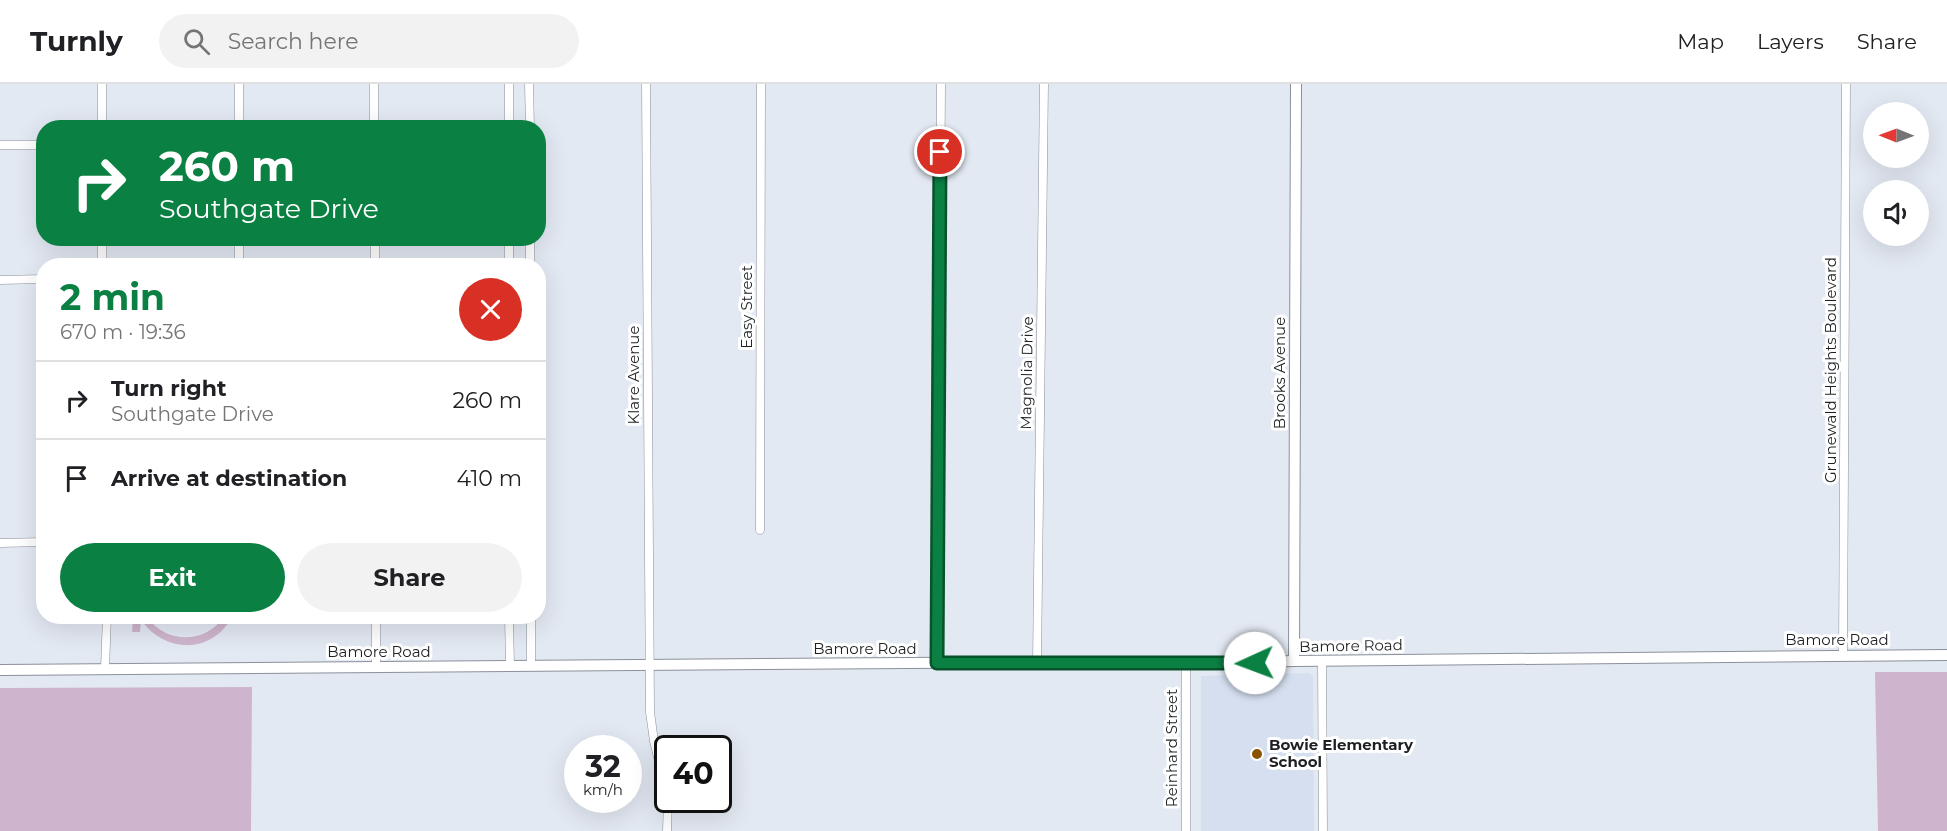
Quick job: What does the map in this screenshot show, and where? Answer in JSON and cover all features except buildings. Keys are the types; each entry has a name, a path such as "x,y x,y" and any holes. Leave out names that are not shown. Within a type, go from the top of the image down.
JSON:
{"street":[{"path":"102,84 102,120"},
{"path":"238,84 239,120"},
{"path":"374,84 374,120"},
{"path":"509,84 509,120"},
{"path":"529,84 530,120"},
{"name":"Klare Avenue","path":"646,84 649,666 650,712 654,741"},
{"name":"Easy Street","path":"760,530 761,84"},
{"path":"937,663 941,84"},
{"name":"Magnolia Drive","path":"1037,662 1044,84"},
{"name":"Brooks Avenue","path":"1294,661 1296,84"},
{"name":"Grunewald Heights Boulevard","path":"1843,656 1846,84"},
{"path":"0,145 36,145"},
{"path":"0,280 36,279"},
{"path":"0,543 36,542"},
{"path":"105,669 107,624"},
{"path":"376,624 376,667"},
{"path":"509,624 510,667"},
{"path":"531,624 531,666"},
{"name":"Bamore Road","path":"0,670 1037,662 1186,664 1947,655"},
{"path":"1322,661 1323,831"},
{"name":"Reinhard Street","path":"1186,664 1186,831"},
{"name":"Klare Avenue","path":"667,831 668,813"}],"shaded area":[{"path":"133,624 141,624 140,632 132,632"},
{"path":"145,624 153,624 164,632 186,637 207,632 218,624 227,624 213,638 188,645 175,644 151,631"},
{"path":"1875,672 1947,672 1947,831 1878,831"},
{"name":"Bowie Elementary School","path":"1309,673 1313,676 1314,831 1201,831 1201,676"},
{"path":"252,687 251,831 0,831 0,688"}],"place":[{"name":"Bowie Elementary School","path":"1257,754"}],"route":[{"path":"940,152 937,663 1255,663"}]}
